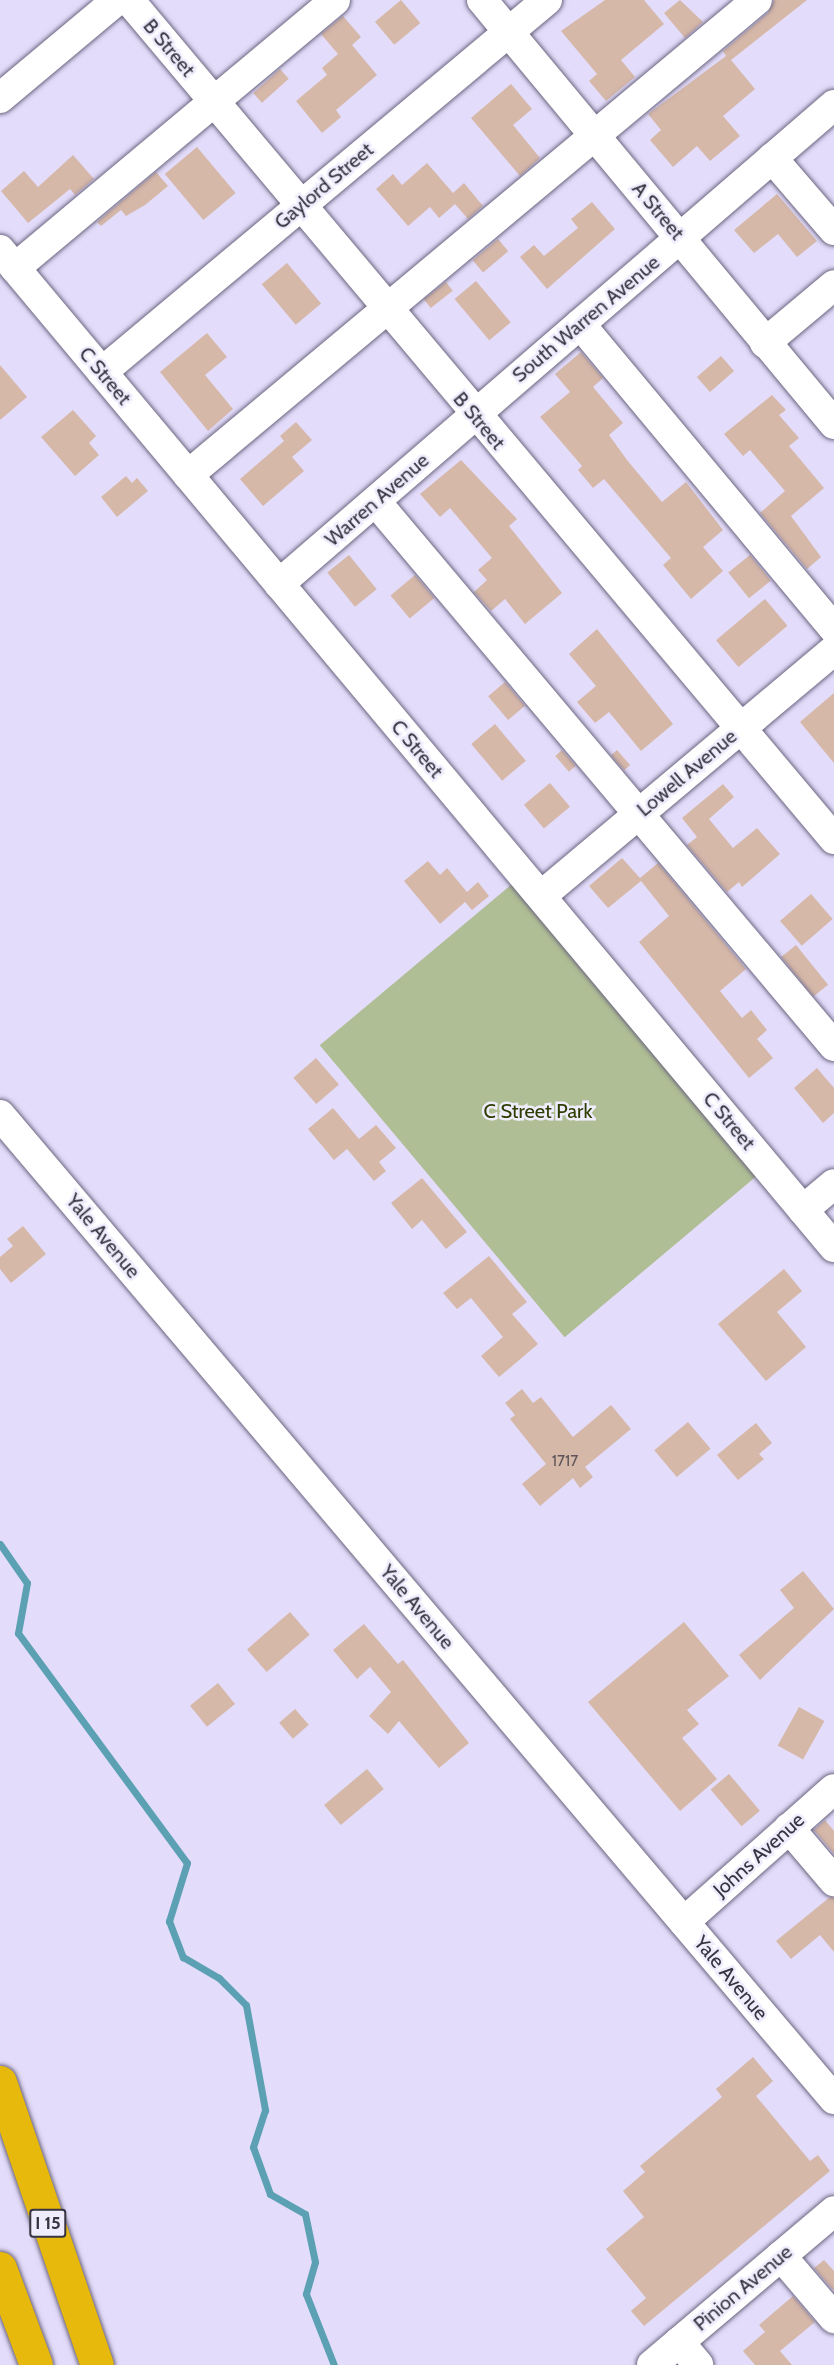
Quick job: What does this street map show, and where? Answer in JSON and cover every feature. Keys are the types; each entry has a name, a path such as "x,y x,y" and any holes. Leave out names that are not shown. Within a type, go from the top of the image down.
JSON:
{"highway":[{"name":"I 15","path":"0,2082 96,2365"},
{"path":"0,2268 36,2365"}],"street":[{"path":"0,98 117,0"},
{"name":"B Street","path":"129,0 473,414 834,839"},
{"path":"8,259 213,101 334,0"},
{"name":"A Street","path":"482,0 834,424"},
{"name":"Gaylord Street","path":"102,372 547,0"},
{"path":"188,475 757,0"},
{"name":"South Warren Avenue","path":"473,414 834,105"},
{"path":"772,158 834,230"},
{"name":"C Street","path":"8,259 834,1247"},
{"path":"765,343 834,285"},
{"path":"580,324 834,629"},
{"name":"Warren Avenue","path":"279,584 376,502 473,414"},
{"path":"376,502 834,1046"},
{"name":"Lowell Avenue","path":"541,896 834,651"},
{"name":"Yale Avenue","path":"0,1115 834,2098"},
{"path":"803,1210 834,1184"},
{"name":"Johns Avenue","path":"684,1922 834,1789"},
{"path":"789,1828 834,1881"},
{"name":"Pinion Avenue","path":"652,2365 834,2211"},
{"path":"781,2256 834,2318"},
{"path":"679,2342 698,2365"}],"green space":[{"name":"C Street Park","path":"512,884 757,1176 565,1337 320,1045"}],"building":[{"path":"401,0 420,23 394,45 375,22"},
{"path":"605,0 644,0 664,24 621,60 635,77 606,101 589,81 597,74 561,31"},
{"path":"680,0 703,22 685,38 664,13"},
{"path":"774,0 807,0 731,60 755,89 723,116 740,136 710,161 697,146 673,167 650,140 661,130 648,114 726,56 723,51 768,13"},
{"path":"343,16 361,37 352,45 377,75 336,110 341,117 322,133 296,101 327,75 322,68 338,54 321,34"},
{"path":"280,69 289,79 262,103 253,93"},
{"path":"511,84 532,109 513,125 540,158 520,176 471,118"},
{"path":"197,147 236,193 203,220 165,174"},
{"path":"73,155 94,179 75,195 70,189 28,223 1,191 24,171 38,187"},
{"path":"427,163 453,193 464,183 483,206 468,219 455,204 439,218 430,207 408,226 376,189 393,174 402,185"},
{"path":"156,172 168,186 145,205 126,216 121,210 101,226 97,222"},
{"path":"777,194 817,241 797,257 778,234 754,253 734,230"},
{"path":"592,202 615,229 547,289 520,257 534,245 544,256 578,228 571,219"},
{"path":"498,239 508,251 483,272 473,260"},
{"path":"287,263 321,304 296,325 262,284"},
{"path":"476,281 511,322 489,340 455,299"},
{"path":"446,282 453,291 431,308 424,299"},
{"path":"207,333 227,357 205,375 233,409 208,431 160,372"},
{"path":"581,352 603,378 593,387 623,423 609,435 627,460 662,502 686,482 723,530 703,547 723,571 691,599 663,565 671,558 604,479 593,488 578,470 582,466 540,417 570,392 555,374"},
{"path":"721,356 734,371 710,392 697,377"},
{"path":"0,365 27,397 0,420"},
{"path":"772,395 786,410 779,415 799,438 789,446 824,488 791,516 821,557 807,569 760,513 785,491 750,450 743,456 724,434"},
{"path":"73,410 96,436 89,443 99,455 75,476 41,437"},
{"path":"296,422 312,440 292,457 304,471 263,506 240,479 284,441 280,436"},
{"path":"461,460 517,519 509,526 562,593 525,624 505,599 491,611 474,592 487,580 478,570 492,558 450,508 440,517 420,494"},
{"path":"126,476 132,483 137,478 148,491 117,517 101,497"},
{"path":"349,555 377,589 355,607 327,573"},
{"path":"750,555 771,581 749,598 728,573"},
{"path":"415,575 434,598 410,619 390,596"},
{"path":"765,599 787,626 738,667 716,640"},
{"path":"597,629 673,724 641,751 609,712 595,723 577,702 596,686 569,654"},
{"path":"505,682 525,706 508,720 488,696"},
{"path":"834,693 834,763 800,722"},
{"path":"495,724 526,761 502,781 471,744"},
{"path":"562,750 576,766 569,772 555,756"},
{"path":"617,750 630,765 624,770 611,755"},
{"path":"550,783 570,807 544,829 524,805"},
{"path":"723,784 734,797 709,819 733,848 757,828 780,854 742,887 739,882 727,892 687,845 697,837 682,818"},
{"path":"622,858 640,878 658,863 746,969 720,991 742,1018 751,1010 767,1030 757,1039 773,1058 749,1078 639,942 669,916 641,881 608,908 589,886"},
{"path":"428,861 440,875 447,868 467,892 478,882 489,896 472,910 465,902 440,924 404,881"},
{"path":"811,894 833,919 802,946 780,921"},
{"path":"796,945 828,985 813,997 781,957"},
{"path":"316,1058 339,1084 316,1104 293,1078"},
{"path":"817,1068 834,1088 834,1113 823,1123 794,1088"},
{"path":"333,1108 359,1139 376,1125 396,1148 379,1162 386,1171 374,1181 347,1149 334,1160 308,1129"},
{"path":"422,1178 467,1232 446,1249 422,1220 412,1229 391,1203"},
{"path":"23,1226 46,1254 11,1283 0,1269 0,1257 13,1246 7,1239"},
{"path":"489,1256 527,1302 512,1314 538,1344 499,1377 481,1356 503,1337 471,1298 457,1309 443,1293"},
{"path":"784,1269 802,1291 777,1312 806,1347 766,1381 718,1324"},
{"path":"522,1389 533,1403 541,1397 573,1437 611,1405 631,1429 585,1467 593,1477 580,1488 573,1478 540,1506 522,1484 546,1464 510,1419 515,1415 505,1403"},
{"path":"688,1422 710,1449 677,1477 654,1450"},
{"path":"756,1423 772,1443 759,1454 764,1459 738,1480 717,1455"},
{"path":"803,1571 834,1609 760,1680 739,1655 794,1608 780,1590"},
{"path":"290,1612 310,1635 267,1672 247,1649"},
{"path":"684,1622 729,1676 687,1710 699,1724 682,1738 717,1779 680,1811 588,1702"},
{"path":"364,1624 398,1664 403,1660 469,1743 439,1768 399,1721 388,1734 369,1716 391,1692 370,1667 357,1679 333,1650"},
{"path":"218,1683 235,1704 207,1727 190,1706"},
{"path":"799,1707 824,1721 803,1760 778,1745"},
{"path":"295,1709 309,1725 293,1739 279,1723"},
{"path":"367,1769 384,1789 341,1825 324,1805"},
{"path":"729,1774 760,1811 741,1826 711,1789"},
{"path":"825,1820 834,1831 834,1854 814,1830"},
{"path":"830,1897 834,1898 834,1952 820,1935 791,1959 776,1941"},
{"path":"753,2057 773,2081 756,2096 810,2161 818,2155 830,2171 644,2326 631,2311 646,2298 606,2249 644,2217 623,2191 645,2172 640,2166 722,2097 716,2089"},
{"path":"824,2260 834,2271 834,2291 814,2268"},
{"path":"793,2296 815,2322 780,2351 792,2365 755,2365 743,2351 765,2332 759,2325"}],"waterway":[{"path":"0,1544 27,1583 18,1633 187,1863 169,1921 183,1957 219,1978 246,2005 265,2110 253,2147 270,2194 305,2214 315,2262 306,2294 334,2365"}]}
